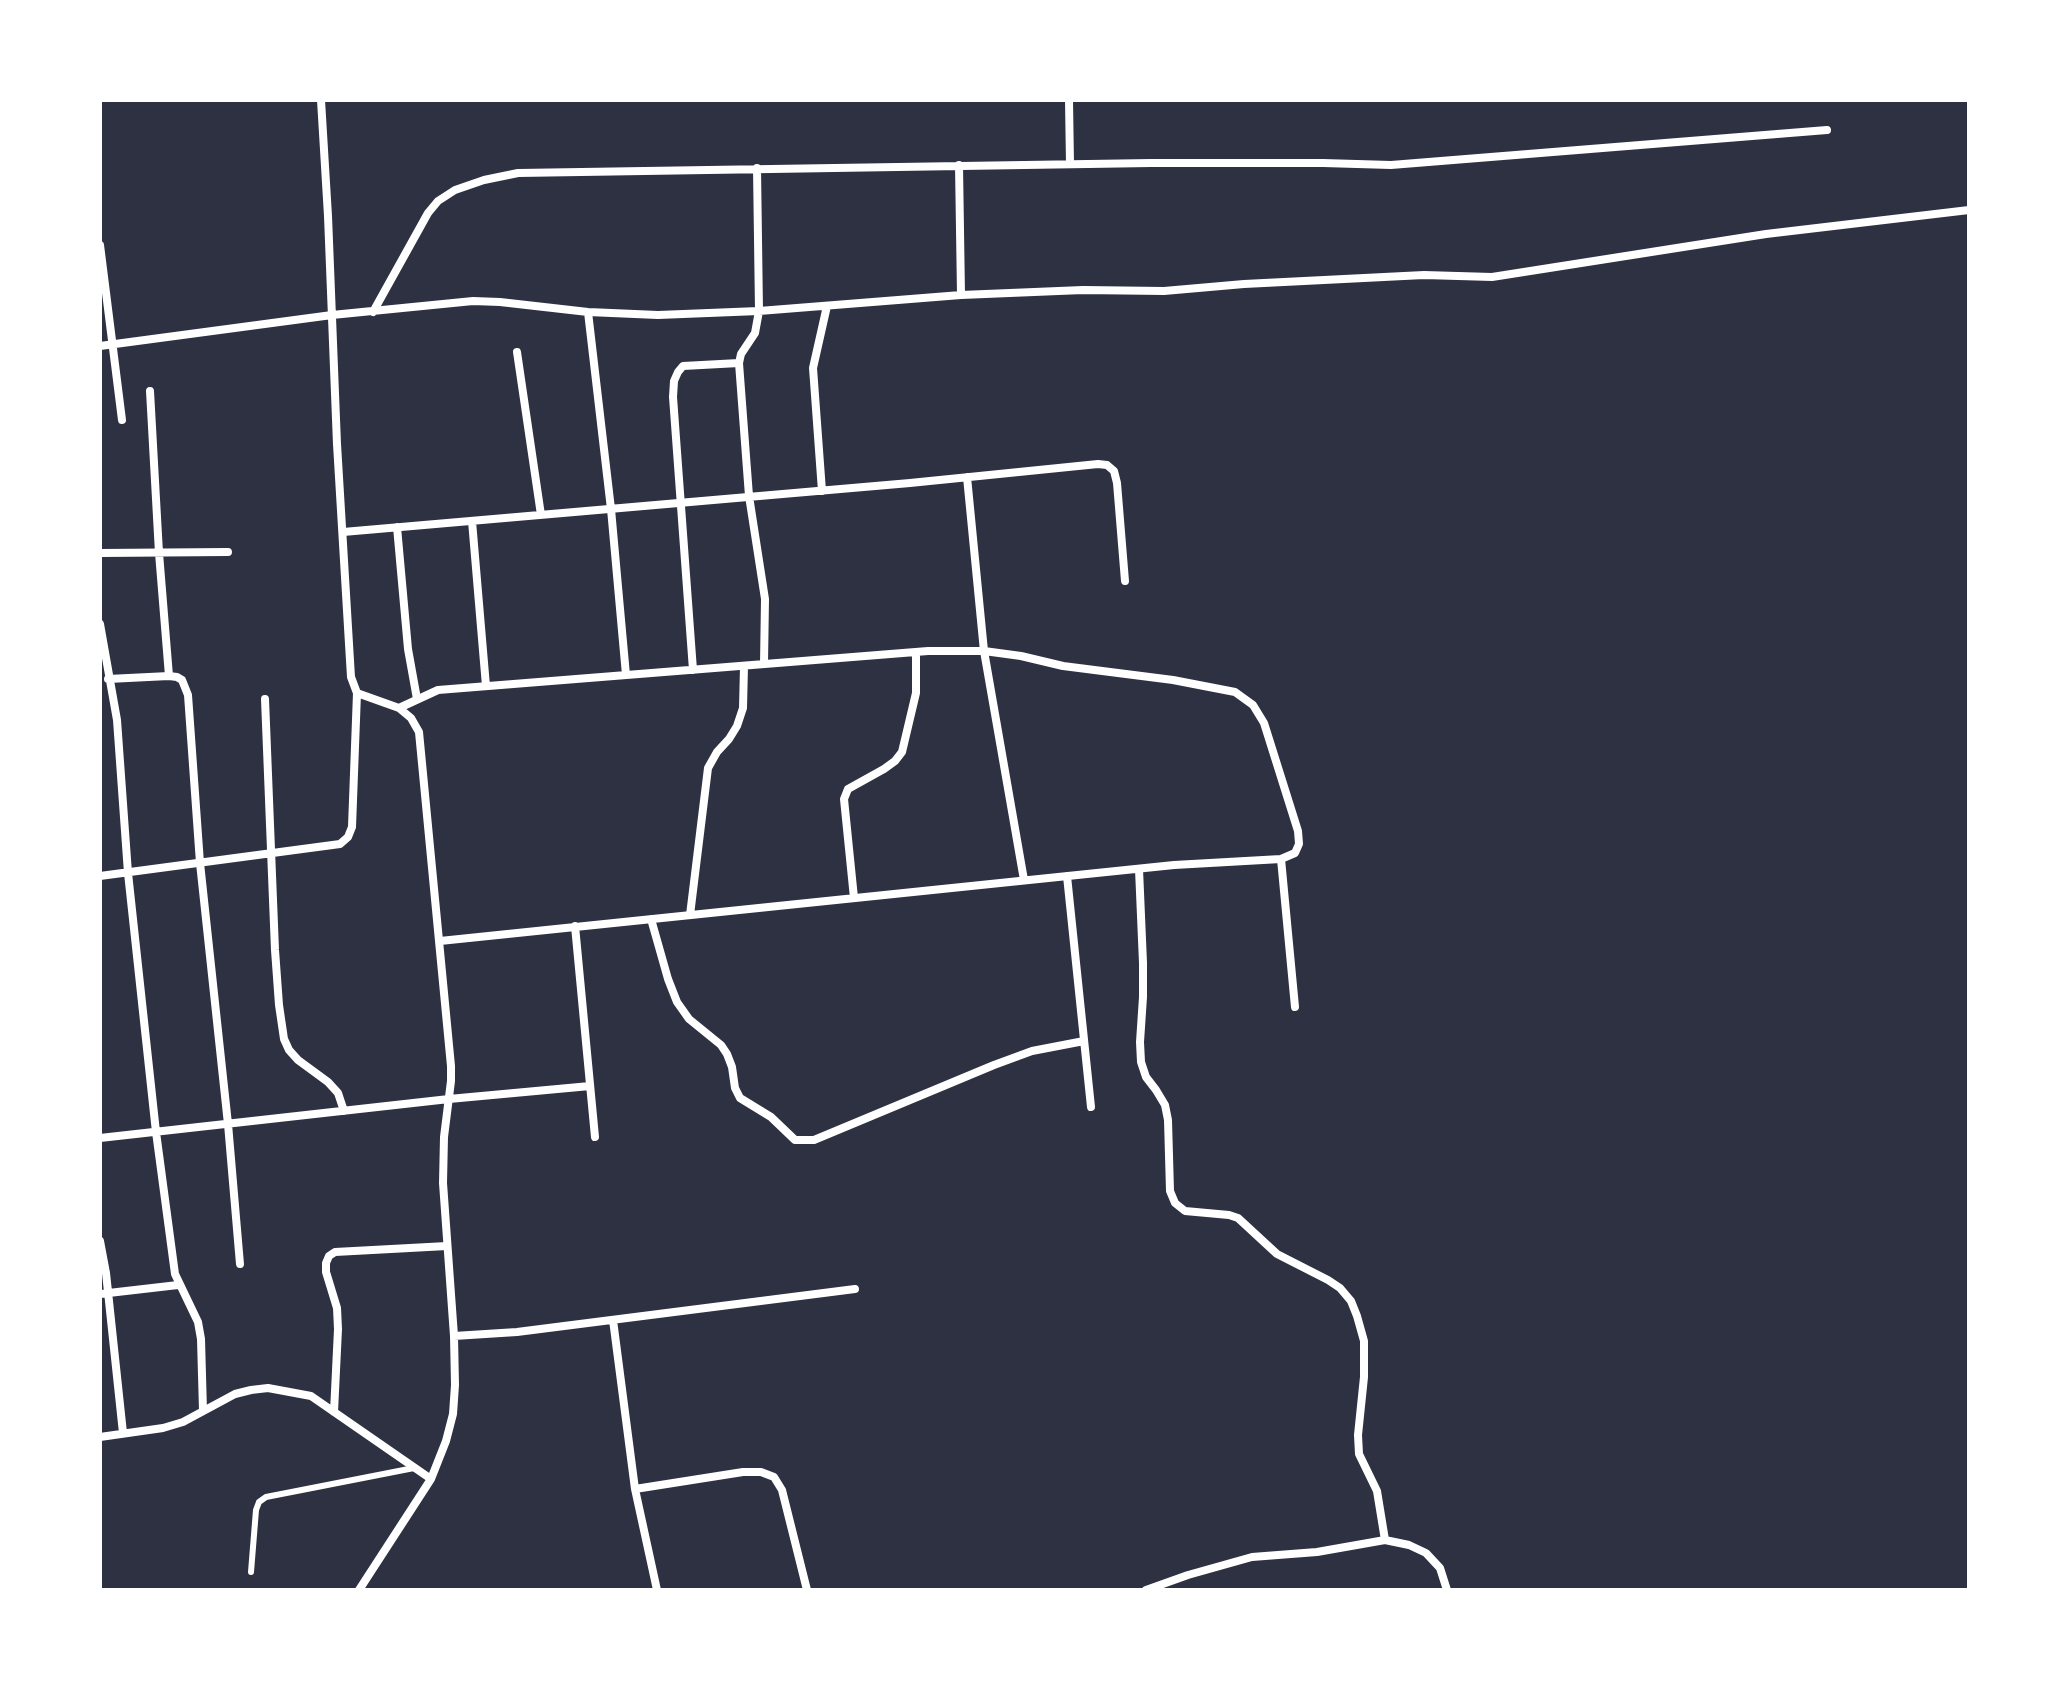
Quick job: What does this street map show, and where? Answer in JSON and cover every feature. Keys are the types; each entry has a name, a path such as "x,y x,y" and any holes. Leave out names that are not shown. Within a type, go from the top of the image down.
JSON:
{"street":[{"path":"100,876 340,844 348,837 352,827 357,693 351,677 321,100"},
{"path":"1069,100 1070,164"},
{"path":"373,312 428,213 438,201 455,190 518,173 959,165 1391,165 1827,130"},
{"path":"959,165 961,295"},
{"path":"757,168 759,311 755,333 741,354 739,363 749,496 765,599 764,664"},
{"path":"100,346 332,315 473,301 658,315 759,311 961,295 1083,290 1164,291 1424,275 1492,277 1766,234 1969,210"},
{"path":"100,245 122,420"},
{"path":"822,491 813,368 827,306"},
{"path":"588,312 626,675"},
{"path":"517,352 541,515"},
{"path":"693,670 674,381 683,366 739,363"},
{"path":"150,391 169,676"},
{"path":"343,532 1098,464 1107,465 1114,471 1117,483 1125,581"},
{"path":"967,477 984,651 1024,880"},
{"path":"472,521 486,686"},
{"path":"397,527 408,649 417,699"},
{"path":"100,553 228,552"},
{"path":"100,624 117,720 128,873 156,1132 175,1274 198,1322 201,1339 203,1411"},
{"path":"399,708 438,690 916,652 984,651 1021,656 1063,666 1173,680 1235,692 1253,705 1264,723 1298,831 1299,844 1295,853 1281,859 1024,880 440,941"},
{"path":"854,898 844,799 848,789 884,769 902,752 916,693 916,652"},
{"path":"690,915 708,768 737,726 743,708 744,666"},
{"path":"108,679 169,676 182,680 188,695 200,863 240,1264"},
{"path":"357,693 399,708 411,718 419,732 451,1066 445,1117 443,1183 455,1385 453,1414 431,1479 359,1590"},
{"path":"265,699 275,950 284,1039 298,1060 338,1093 344,1111"},
{"path":"1281,859 1295,1007"},
{"path":"1139,869 1143,963 1141,1062 1146,1077 1165,1105 1170,1191 1175,1203 1185,1211 1238,1218 1277,1254 1328,1280 1351,1301 1364,1341 1359,1454 1377,1491 1385,1540"},
{"path":"1067,876 1091,1107"},
{"path":"651,919 677,1002 689,1019 721,1045 727,1054 740,1098 771,1117 795,1140 814,1140 1032,1051 1084,1041"},
{"path":"575,926 595,1137"},
{"path":"100,1138 590,1086"},
{"path":"100,1241 123,1433"},
{"path":"334,1412 338,1329 337,1308 326,1272 329,1256 335,1252 447,1246"},
{"path":"104,1294 178,1285"},
{"path":"454,1336 517,1332 855,1289"},
{"path":"613,1320 635,1489 657,1590"},
{"path":"100,1437 163,1428 183,1422 235,1394 268,1388 311,1396 431,1479"},
{"path":"635,1489 743,1472 761,1472 774,1477 782,1490 807,1590"},
{"path":"1146,1590 1252,1557 1317,1552 1385,1540 1409,1545 1426,1553 1440,1568 1447,1590"}],"lane":[{"path":"251,1572 256,1510 259,1502 266,1497 414,1468"}]}
